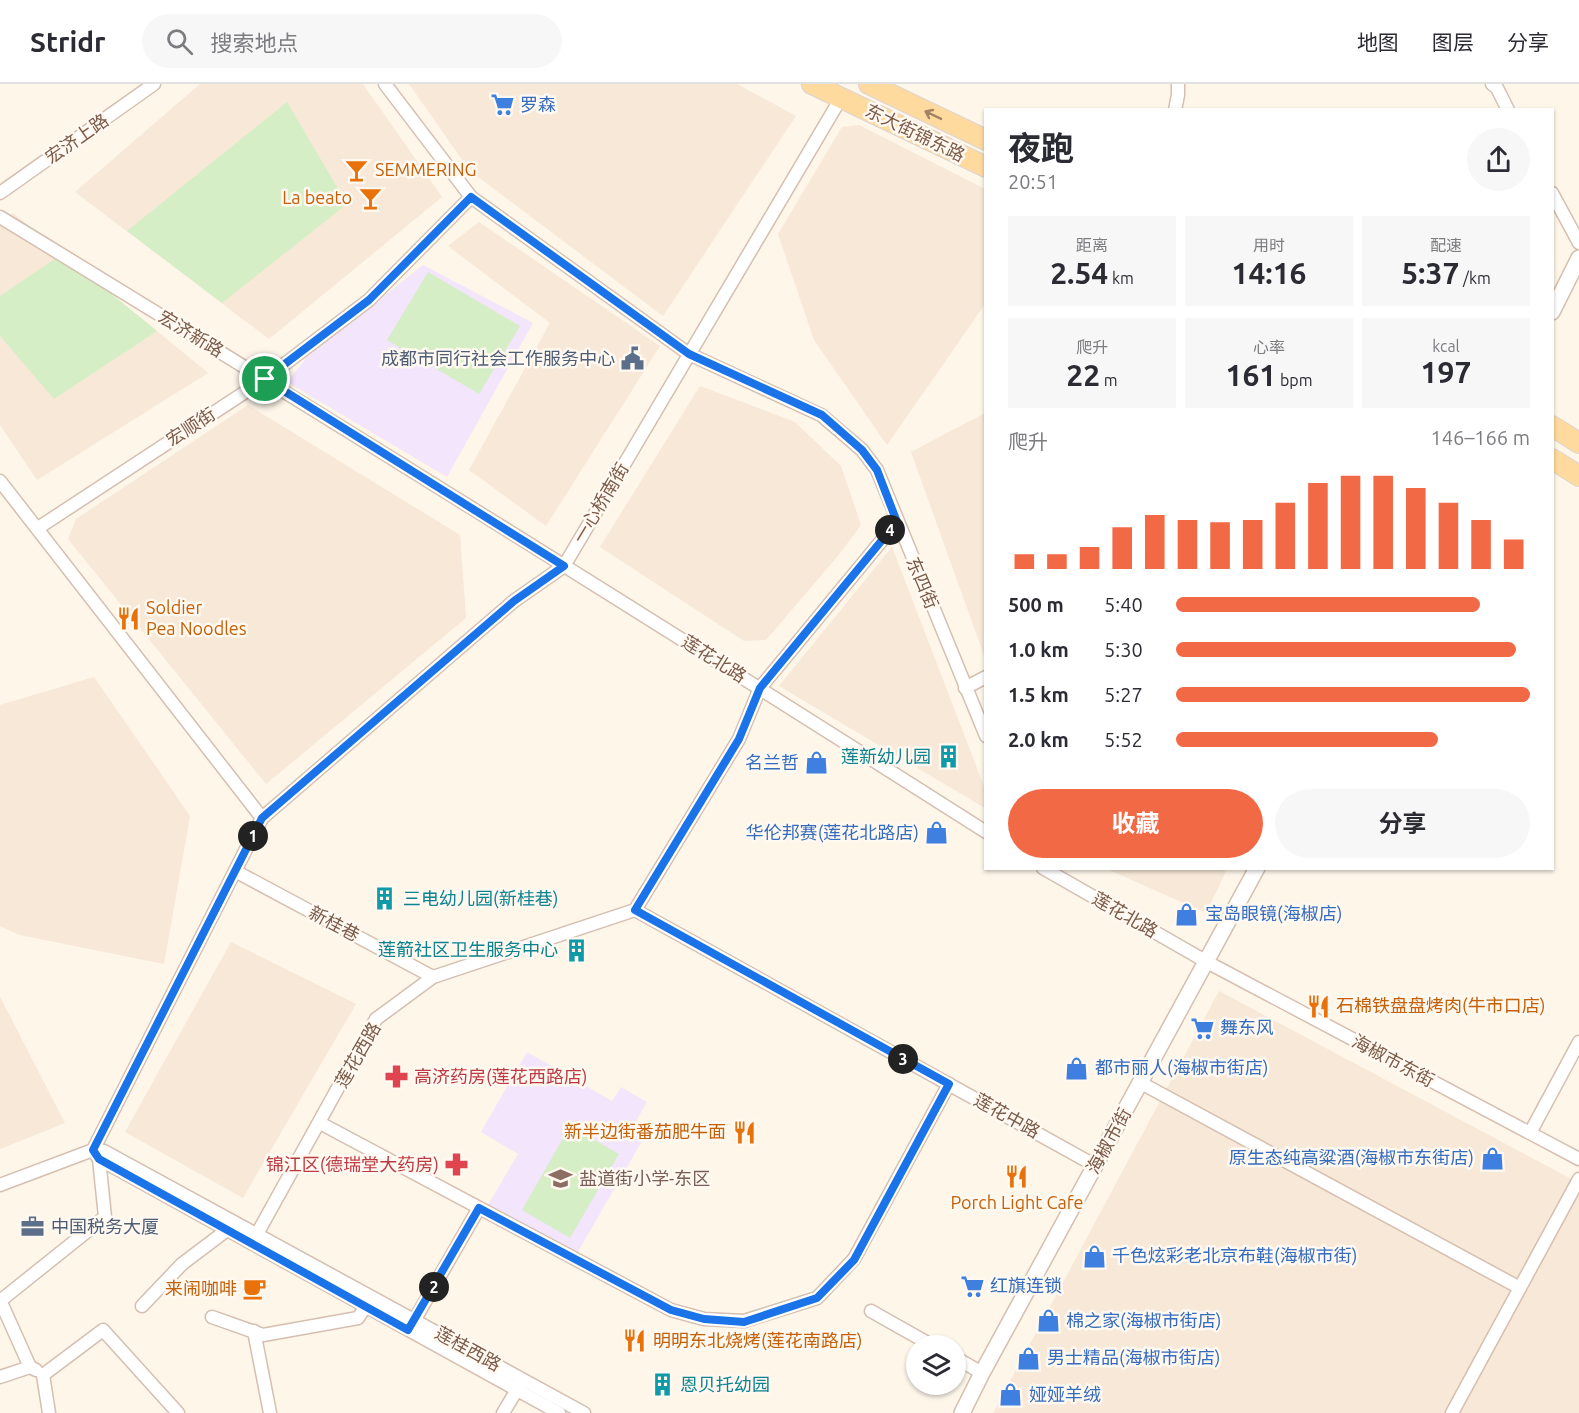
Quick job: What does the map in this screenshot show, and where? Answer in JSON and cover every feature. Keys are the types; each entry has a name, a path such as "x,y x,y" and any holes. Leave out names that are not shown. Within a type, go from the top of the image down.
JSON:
{"main road":[{"name":"东大街锦东路","path":"812,84 984,166"},
{"name":"东大街锦东路","path":"869,84 984,139"},
{"path":"1554,427 1579,443"},
{"path":"1554,460 1579,476"}],"street":[{"name":"宏济上路","path":"0,193 154,84"},
{"name":"东四街","path":"385,84 471,197 689,354 822,415 862,450 877,470 984,731"},
{"path":"1175,108 1178,84"},
{"path":"1492,84 1497,88 1507,108"},
{"name":"一心桥南街","path":"96,1154 262,818 514,601 564,566 841,98"},
{"name":"宏顺街","path":"38,528 265,379 369,300 471,197"},
{"path":"1554,197 1579,243"},
{"name":"宏济新路","path":"0,218 265,379 564,566"},
{"path":"1554,308 1579,258"},
{"path":"0,481 262,818"},
{"path":"635,910 739,739 760,688 897,522"},
{"name":"莲花北路","path":"564,566 984,831"},
{"path":"966,688 984,678"},
{"name":"莲花北路","path":"1046,870 1206,962"},
{"name":"海椒市街","path":"962,1413 1256,870"},
{"name":"新桂巷","path":"235,871 433,977"},
{"name":"莲花西路","path":"254,1239 376,1019 433,977 635,910"},
{"name":"莲花中路","path":"635,910 1096,1166"},
{"name":"海椒市东街","path":"1206,962 1579,1159"},
{"path":"1530,1133 1579,1042"},
{"path":"1141,1083 1520,1288"},
{"path":"320,1123 671,1310 704,1319 744,1322 817,1298 854,1260 949,1084"},
{"name":"莲桂西路","path":"96,1154 104,1151 366,1306 412,1325"},
{"path":"0,1185 96,1154 105,1217 0,1301 30,1367 43,1375 49,1413"},
{"name":"莲桂西路","path":"96,1154 227,1230 254,1239 520,1385 584,1413"},
{"path":"1452,1413 1579,1179"},
{"path":"412,1325 479,1208"},
{"path":"142,1306 182,1264 227,1230"},
{"path":"213,1317 263,1335 357,1318 366,1306"},
{"path":"871,1311 914,1335"},
{"path":"43,1375 103,1330 178,1413"},
{"path":"254,1331 270,1413"},
{"path":"966,1364 982,1373"},
{"path":"0,1377 30,1367"},
{"path":"503,1413 520,1385"},
{"name":"莲桂西路","path":"520,1385 559,1413"}],"shaded area":[{"path":"200,84 363,84 442,197 269,339 75,192"},
{"path":"409,84 737,84 796,116 663,316 470,171"},
{"path":"859,125 984,188 984,305 887,445 814,340 778,234 842,127"},
{"path":"13,213 208,373 37,480 0,425 0,223"},
{"path":"479,222 660,346 546,526 469,470 550,323 448,246"},
{"path":"423,265 533,323 447,477 287,382 307,357"},
{"path":"700,386 795,422 841,466 861,525 837,557 766,640 744,641 600,547"},
{"path":"248,405 460,535 466,618 266,784 68,539 76,519"},
{"path":"984,414 984,655 911,452"},
{"path":"892,547 984,786 984,807 779,686"},
{"path":"94,677 190,816 164,964 20,935 0,926 0,705"},
{"path":"1109,870 1227,870 1206,913"},
{"path":"231,942 356,1004 243,1198 125,1132"},
{"path":"1219,991 1579,1183 1579,1413 993,1413"},
{"path":"0,997 65,1123 0,1149"},
{"name":"盐道街小学-东区","path":"527,1052 612,1101 621,1087 647,1102 636,1121 649,1129 576,1255 488,1205 518,1154 481,1132"}],"green space":[{"path":"287,102 347,204 222,303 127,231"},
{"path":"62,254 157,331 54,399 0,336 0,296"},
{"path":"428,272 520,326 479,394 387,340"},
{"path":"570,1126 619,1154 570,1238 522,1210"}],"place":[{"name":"罗森","path":"502,105"},
{"name":"SEMMERING","path":"357,170"},
{"name":"La beato","path":"370,198"},
{"name":"成都市同行社会工作服务中心","path":"633,359"},
{"name":"Soldier Pea Noodles","path":"128,618"},
{"name":"莲新幼儿园","path":"949,757"},
{"name":"名兰哲","path":"817,763"},
{"name":"华伦邦赛(莲花北路店)","path":"937,833"},
{"name":"三电幼儿园(新桂巷)","path":"385,899"},
{"name":"宝岛眼镜(海椒店)","path":"1187,914"},
{"name":"莲箭社区卫生服务中心","path":"576,950"},
{"name":"石棉铁盘盘烤肉(牛市口店)","path":"1318,1006"},
{"name":"舞东风","path":"1202,1028"},
{"name":"都市丽人(海椒市街店)","path":"1077,1068"},
{"name":"高济药房(莲花西路店)","path":"396,1077"},
{"name":"新半边街番茄肥牛面","path":"744,1132"},
{"name":"原生态纯高粱酒(海椒市东街店)","path":"1492,1158"},
{"name":"锦江区(德瑞堂大药房)","path":"457,1165"},
{"name":"Porch Light Cafe","path":"1017,1177"},
{"name":"盐道街小学-东区","path":"561,1179"},
{"name":"中国税务大厦","path":"33,1227"},
{"name":"千色炫彩老北京布鞋(海椒市街)","path":"1094,1256"},
{"name":"红旗连锁","path":"972,1286"},
{"name":"来闹咖啡","path":"255,1289"},
{"name":"棉之家(海椒市街店)","path":"1048,1321"},
{"name":"明明东北烧烤(莲花南路店)","path":"635,1341"},
{"name":"男士精品(海椒市街店)","path":"1029,1358"},
{"name":"恩贝托幼园","path":"662,1385"},
{"name":"娅娅羊绒","path":"1011,1395"}],"route":[{"path":"471,197 689,354 822,415 862,450 877,470 897,522 760,688 739,739 635,910 949,1084 854,1260 817,1298 744,1322 704,1319 671,1310 479,1208 408,1330 99,1159 93,1150 262,818 514,601 564,566 265,379 369,300 471,197"}]}
